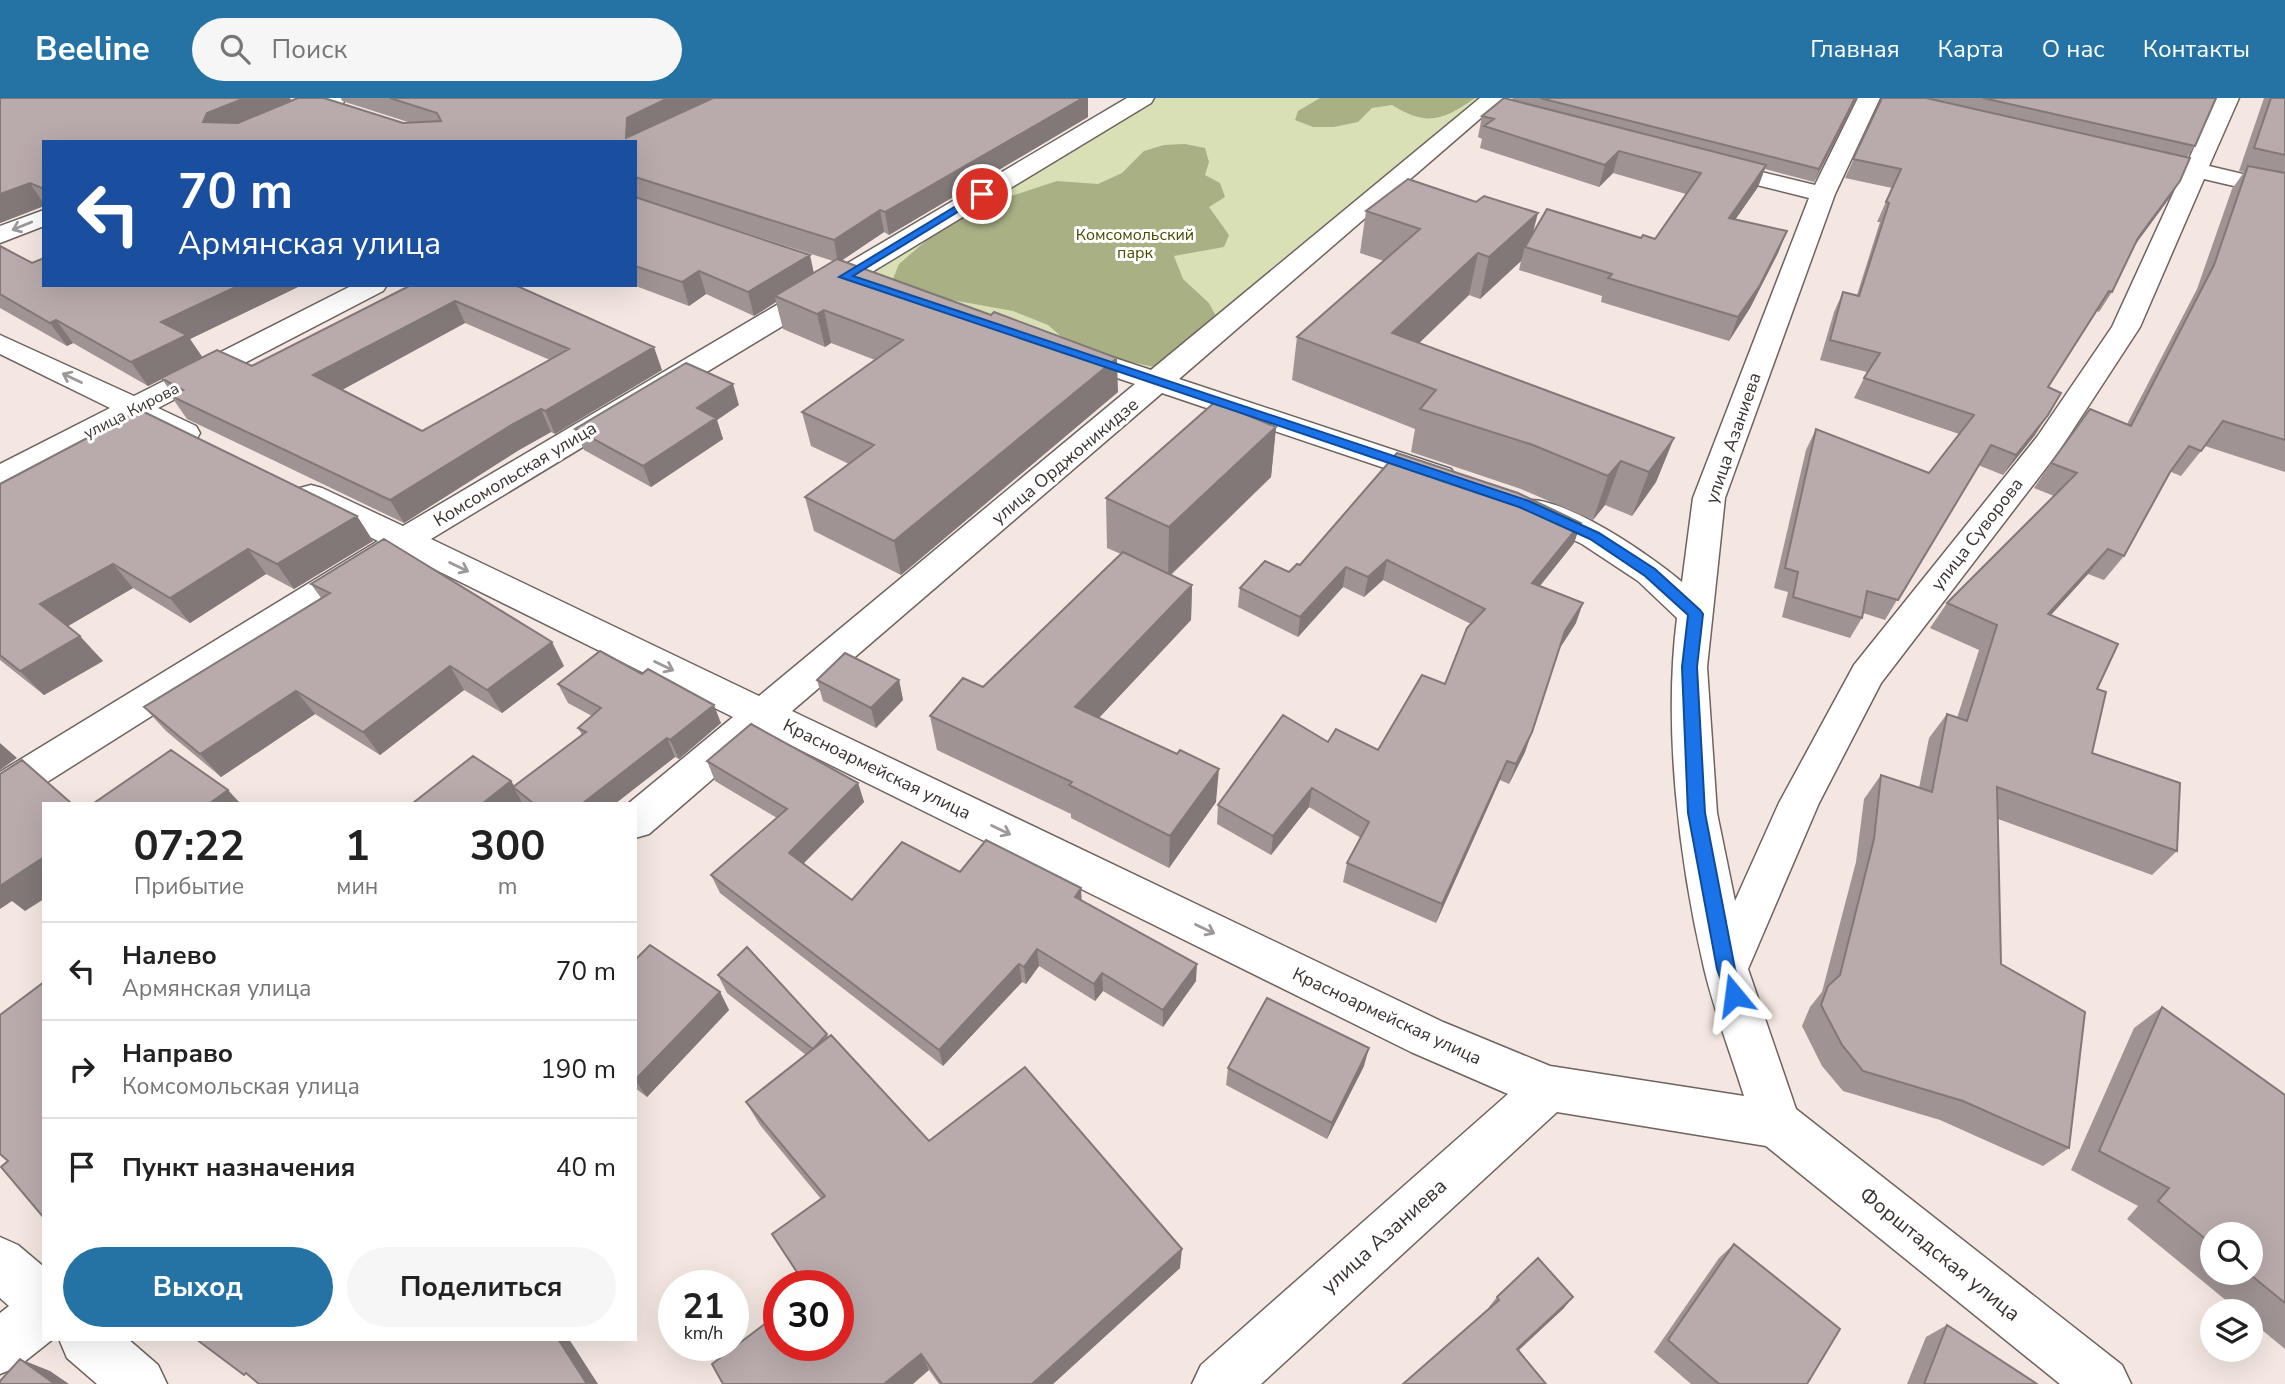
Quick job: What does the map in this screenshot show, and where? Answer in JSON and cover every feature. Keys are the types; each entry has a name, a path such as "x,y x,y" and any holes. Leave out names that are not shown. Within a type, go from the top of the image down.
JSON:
{"street":[{"name":"улица Суворова","path":"1726,969 1799,803 1867,675 2048,444 2126,327 2228,98"},
{"name":"улица Азаниева","path":"1777,1124 1726,969 1697,813 1689,667 1709,498 1823,194 1880,99"},
{"path":"233,140 325,103"},
{"name":"Комсомольская улица","path":"0,792 405,540 845,277 1119,105"},
{"name":"улица Орджоникидзе","path":"637,820 1158,382 1495,106"},
{"path":"2157,162 2285,191"},
{"path":"1696,163 1823,194"},
{"path":"0,235 42,218"},
{"path":"805,264 884,290"},
{"name":"улица Кирова","path":"0,477 370,287"},
{"path":"0,343 220,450"},
{"path":"1040,343 1472,486"},
{"name":"Красноармейская улица","path":"282,480 1427,1037 1549,1088 1777,1124"},
{"path":"1511,500 1594,536 1650,573 1695,614"},
{"name":"улица Азаниева","path":"1220,1384 1549,1088"},
{"name":"Форштадская улица","path":"1777,1124 2103,1384"},
{"path":"0,1264 42,1300"},
{"path":"0,1347 42,1314"},
{"path":"88,1341 139,1384"}],"green space":[{"name":"Комсомольский парк","path":"1143,98 1493,98 1158,382 845,277"},
{"path":"1320,98 1475,98 1444,116 1435,118 1415,116 1392,105 1372,108 1358,122 1334,127 1313,127 1295,120 1298,111"},
{"path":"1185,144 1205,148 1209,162 1205,175 1220,183 1225,197 1209,207 1229,235 1224,247 1174,256 1183,279 1209,303 1219,322 1163,369 1094,354 1070,344 1048,325 1013,311 913,293 891,284 899,264 957,214 1057,181 1098,184 1122,173 1144,151 1164,145"}],"building":[{"path":"0,98 245,98 207,113 203,122 238,123 298,98 324,98 403,123 441,121 437,113 390,98 668,98 627,118 626,138 713,98 1083,98 885,212 880,210 834,240 637,178 637,140 42,140 42,188 30,183 0,194"},
{"path":"1504,98 1766,165 1729,218 1787,231 1760,285 1738,317 1608,278 1612,274 1525,247 1547,209 1641,238 1643,235 1655,239 1701,173 1619,151 1605,165 1484,126 1494,119 1482,116"},
{"path":"1540,98 1855,98 1819,169"},
{"path":"1882,98 1926,98 2190,158 2180,181 2138,238 2112,292 2109,291 2048,387 2061,393 2048,415 2016,455 1991,445 1898,600 1867,591 1862,618 1793,597 1798,572 1785,568 1816,429 1929,473 1974,415 1864,378 1880,353 1830,340 1843,292 1859,296 1889,203 1886,202 1901,169 1853,159"},
{"path":"1983,98 2216,98 2195,146"},
{"path":"2271,98 2285,98 2285,155 2254,148"},
{"path":"2248,166 2285,173 2285,440 2223,421 2201,451 2189,446 2170,472 2124,556 2108,549 2048,614 2118,644 2097,689 2106,692 2092,753 2180,783 2177,851 1997,787 2001,964 2085,1012 2069,1148 1963,1101 1863,1071 1842,1045 1821,1005 1828,986 1840,975 1874,839 1881,775 1932,792 1947,714 1967,721 1997,625 1947,603 2077,473 2051,463 2090,409 2131,426 2214,265"},
{"path":"1408,179 1476,202 1484,196 1538,213 1489,257 1478,253 1392,333 1674,438 1649,472 1621,461 1608,476 1533,445 1420,409 1436,390 1297,337 1420,229 1366,211"},
{"path":"637,198 810,255 748,292 699,271 682,282 637,267"},
{"path":"0,246 32,263 42,259 42,287 236,287 161,322 187,335 131,362 56,320 50,323 0,294"},
{"path":"837,259 991,315 994,312 1117,358 894,541 805,497 874,445 802,412 903,340 824,310 817,314 775,296"},
{"path":"407,287 519,287 654,347 545,411 541,409 508,427 390,500 171,396 183,390 161,378 217,350 252,366","holes":["455,301 569,349 422,431 313,375"]},
{"path":"686,363 733,384 697,408 716,418 643,466 575,429"},
{"path":"1215,402 1276,427 1169,527 1106,498"},
{"path":"140,410 357,516 277,564 248,549 170,598 113,564 40,604 80,636 20,671 0,655 0,484"},
{"path":"1397,453 1518,493 1581,523 1532,583 1583,603 1565,631 1532,732 1516,764 1507,761 1442,904 1347,863 1369,822 1312,788 1273,836 1218,805 1283,715 1328,742 1336,729 1378,750 1422,675 1445,684 1467,628 1485,609 1387,560 1368,577 1346,567 1300,617 1240,588 1265,561 1289,572 1297,564 1300,565"},
{"path":"384,539 552,642 487,690 450,666 363,732 296,691 200,754 144,707 330,593 311,584"},
{"path":"1123,552 1192,585 1075,707 1177,754 1180,750 1219,769 1170,836 1069,785 1072,782 930,716 963,678 983,687"},
{"path":"600,651 642,674 648,669 714,705 584,802 532,802 513,787 586,732 578,728 601,708 558,684"},
{"path":"845,653 899,680 871,708 817,680"},
{"path":"751,724 858,783 789,853 852,900 902,842 960,872 986,840 1081,888 1075,897 1197,964 1163,1010 1102,973 1094,984 1037,949 1024,967 1019,964 939,1050 711,875 787,809 707,761"},
{"path":"171,750 228,790 211,802 95,802"},
{"path":"473,756 511,781 484,802 414,802"},
{"path":"22,760 70,802 42,802 42,858 0,886 0,774"},
{"path":"650,945 720,992 637,1078 637,958"},
{"path":"747,947 827,1034 813,1049 718,975"},
{"path":"42,984 42,1216 1,1167 8,1161 0,1154 0,1015"},
{"path":"1267,998 1369,1048 1332,1123 1228,1068"},
{"path":"2162,1007 2285,1095 2285,1303 2263,1285 2263,1222 2200,1222 2200,1234 2158,1201 2169,1188 2099,1151"},
{"path":"831,1035 929,1141 1025,1067 1182,1249 1032,1384 942,1384 921,1354 884,1384 723,1384 712,1364 716,1361 749,1361 749,1336 763,1325 763,1361 854,1361 854,1270 796,1270 772,1234 825,1196 746,1102"},
{"path":"1734,1244 1840,1329 1807,1384 1719,1384 1668,1340"},
{"path":"1538,1258 1573,1297 1517,1349 1546,1384 1403,1384 1499,1300 1497,1297"},
{"path":"1947,1325 2037,1384 1924,1384"},
{"path":"199,1341 559,1341 587,1384 259,1384 246,1373 244,1375"},
{"path":"20,1359 55,1384 0,1384"}],"route":[{"path":"982,194 845,277 1524,504 1594,536 1650,573 1695,614 1689,667 1697,813 1726,969 1734,995"}]}
